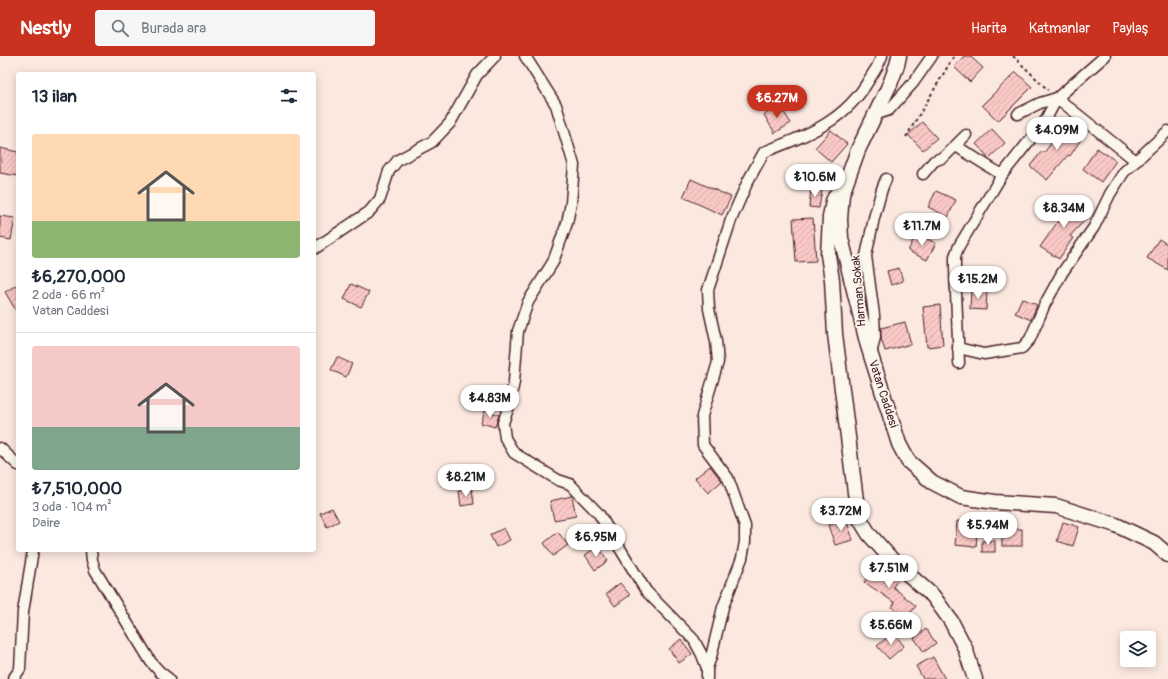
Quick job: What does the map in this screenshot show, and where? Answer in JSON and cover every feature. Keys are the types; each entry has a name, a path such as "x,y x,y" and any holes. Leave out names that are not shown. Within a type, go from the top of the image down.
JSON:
{"street":[{"path":"316,248 369,212 380,199 389,171 398,160 432,142 441,133 450,123 477,75 495,56"},
{"path":"525,56 556,105 574,165 571,203 567,223 553,262 528,302 518,331 514,382 509,406 503,423 505,438 514,453 558,480 570,484 592,506 599,514 646,591 694,640 707,668"},
{"path":"707,679 707,668 723,607 742,558 745,542 745,526 728,478 703,445 702,439 702,416 718,362 716,341 709,309 708,290 731,220 748,181 764,152 792,142 819,129 848,107 864,89 882,56"},
{"name":"Vatan Caddesi","path":"899,56 890,84 858,150 842,194 840,219 841,238 871,354 900,444 908,461 932,482 961,497 996,502 1056,506 1092,516 1116,525 1154,543 1168,555"},
{"path":"874,115 889,110 914,83 932,56"},
{"path":"959,363 955,256 959,246 1002,175 1045,121 1057,98 1105,56"},
{"path":"1018,114 1040,103 1057,98"},
{"path":"1057,98 1136,161"},
{"path":"958,348 984,354 1022,348 1030,340 1045,304 1062,273 1094,227 1110,194 1124,172 1168,131"},
{"path":"923,174 934,161 944,157 966,135"},
{"path":"956,146 1002,175"},
{"path":"848,178 833,201 828,234 828,254 858,516 869,534 893,561 933,596 951,622 965,648 975,679"},
{"name":"Harman Sokak","path":"871,354 875,337 874,315 866,256 874,218 886,179"},
{"path":"0,448 16,463"},
{"path":"13,679 20,669 23,612 33,552"},
{"path":"92,552 92,560 95,570 106,589 151,662 169,679"}],"path":[{"path":"906,137 954,56"},
{"path":"1013,56 1057,98"}],"building":[{"path":"964,56 970,56 983,68 970,82 954,67"},
{"path":"1016,72 1032,87 998,121 982,105"},
{"path":"779,105 791,123 775,133 764,115"},
{"path":"922,122 937,138 923,150 908,135"},
{"path":"1066,122 1084,135 1070,156 1068,155 1047,180 1030,166 1042,151 1044,153"},
{"path":"992,129 1005,143 989,158 976,144"},
{"path":"831,130 847,144 831,162 815,148"},
{"path":"0,148 16,152 16,176 0,173"},
{"path":"1097,148 1116,161 1101,182 1083,169"},
{"path":"691,179 731,197 722,215 683,197"},
{"path":"811,189 822,190 819,208 809,207"},
{"path":"936,191 956,200 948,217 928,207"},
{"path":"1069,199 1088,217 1070,236 1073,238 1059,259 1040,247 1059,220 1054,216"},
{"path":"0,216 15,218 11,240 0,238"},
{"path":"813,218 816,261 796,262 793,219"},
{"path":"916,234 936,243 927,260 908,251"},
{"path":"1159,239 1168,245 1168,270 1147,258"},
{"path":"899,268 903,281 891,285 887,271"},
{"path":"351,284 369,292 361,307 344,299"},
{"path":"16,285 16,311 5,292"},
{"path":"971,290 987,291 986,310 970,309"},
{"path":"1022,298 1037,305 1031,320 1015,313"},
{"path":"940,305 943,345 927,347 923,307"},
{"path":"905,322 911,344 885,351 881,338 881,328"},
{"path":"337,357 352,364 346,377 331,370"},
{"path":"485,410 499,415 495,427 481,423"},
{"path":"710,466 722,481 708,493 695,478"},
{"path":"472,489 474,504 461,506 459,491"},
{"path":"572,496 576,516 554,520 550,501"},
{"path":"332,508 339,521 327,527 320,513"},
{"path":"846,519 853,540 835,545 828,525"},
{"path":"957,521 978,523 976,547 955,545"},
{"path":"1063,522 1079,527 1073,546 1057,541"},
{"path":"504,528 510,540 496,547 490,535"},
{"path":"1002,529 1022,529 1022,546 1002,546"},
{"path":"558,532 568,545 553,556 544,543"},
{"path":"982,541 995,541 995,552 982,552"},
{"path":"598,546 608,561 595,570 585,555"},
{"path":"877,563 899,578 893,587 916,606 906,618 892,607 895,603 864,582"},
{"path":"620,583 630,595 615,606 606,594"},
{"path":"926,629 936,643 924,652 914,638"},
{"path":"893,632 904,646 889,659 877,646"},
{"path":"681,639 692,654 679,663 669,649"},
{"path":"933,657 945,679 923,679 916,666"}]}
